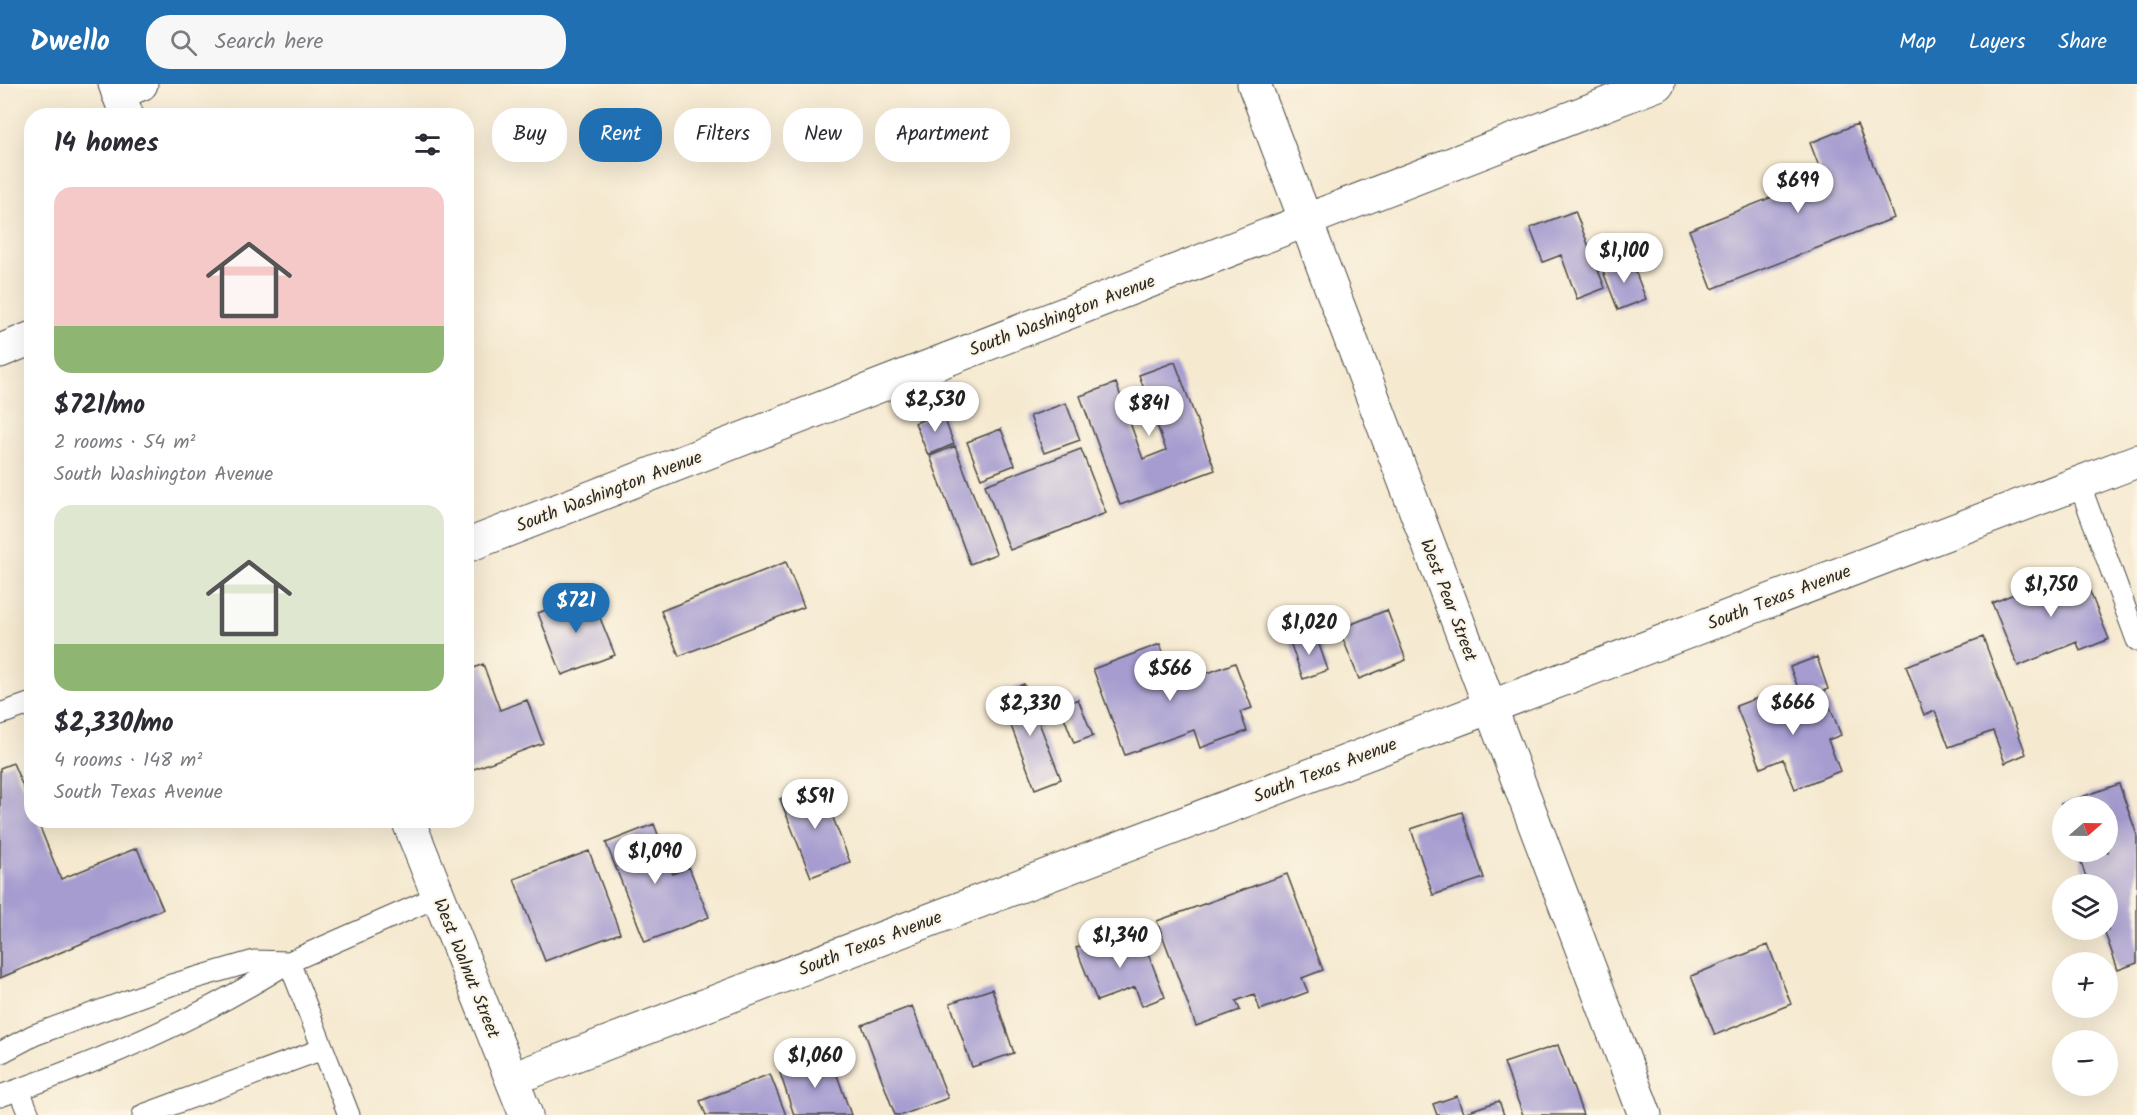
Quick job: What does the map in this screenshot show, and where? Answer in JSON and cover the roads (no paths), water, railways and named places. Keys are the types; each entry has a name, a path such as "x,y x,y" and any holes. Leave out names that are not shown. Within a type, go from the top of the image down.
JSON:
{"street":[{"name":"West Pear Street","path":"1254,84 1645,1115"},
{"name":"South Washington Avenue","path":"474,543 1658,84"},
{"path":"0,351 24,341"},
{"name":"South Texas Avenue","path":"512,1079 2137,461"},
{"name":"West Walnut Street","path":"411,828 526,1115"}],"lane":[{"path":"2079,483 2137,640"},
{"path":"0,714 24,706"},
{"path":"29,1115 10,1093 63,1075 194,1015 252,986 289,962 439,896"},
{"path":"0,1053 34,1035 171,985 254,961 289,962"},
{"path":"289,962 349,1115"},
{"path":"143,1115 323,1049"}]}
